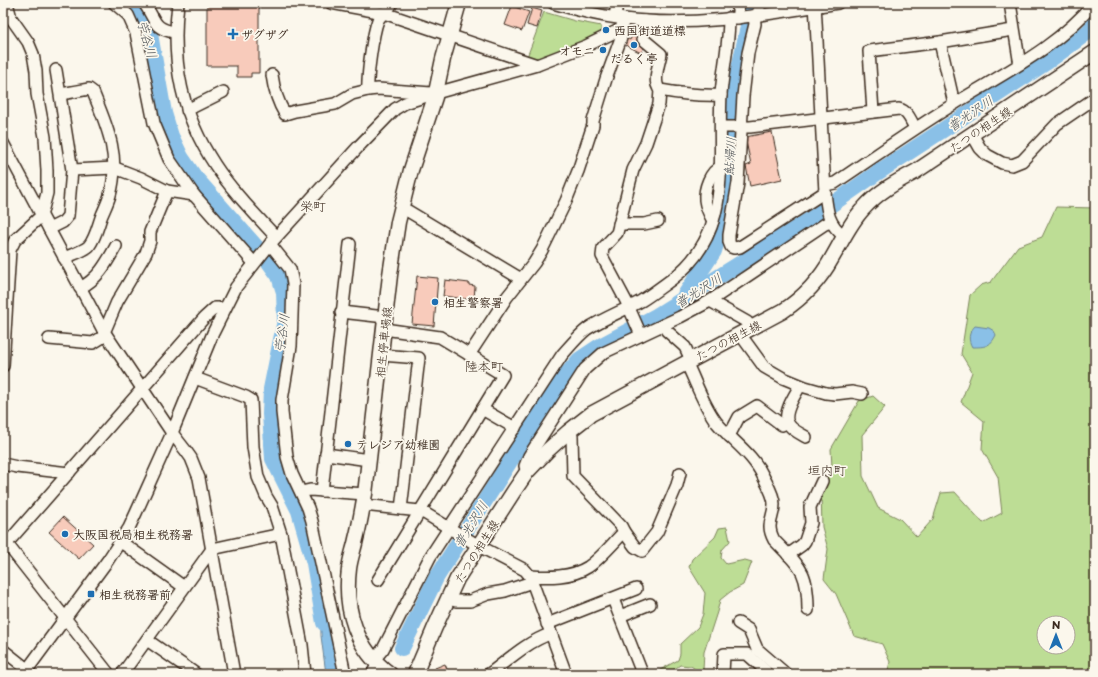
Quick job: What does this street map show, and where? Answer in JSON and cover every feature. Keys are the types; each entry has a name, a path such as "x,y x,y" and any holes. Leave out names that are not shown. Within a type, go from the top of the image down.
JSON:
{"main road":[{"name":"相生停車場線","path":"390,674 374,666 359,638 352,620 348,599 349,568 364,500 393,252 400,209 436,93 449,35 459,3"},
{"name":"たつの相生線","path":"416,674 448,598 476,544 527,472 548,450 591,414 783,311 804,295 824,271 844,236 863,209 888,187 915,172 1094,55"}],"street":[{"path":"3,366 10,250 15,240 41,216 47,193 47,158 44,127 37,94 36,64 28,42 11,18 6,3"},
{"path":"114,3 128,15 136,33 154,123 160,141 169,159 194,195 255,262"},
{"path":"144,3 159,28 166,31 175,32"},
{"path":"178,3 175,32 177,68 187,110 215,166 290,269 293,284 292,346 282,400 287,457 292,474 302,492 310,514 345,674"},
{"path":"331,3 384,13 537,65"},
{"path":"368,90 368,72 378,19 392,3"},
{"path":"554,3 620,22 687,21 746,17 815,5 838,3"},
{"path":"469,355 507,297 534,263 566,201 576,177 606,79 621,38 620,22 616,3"},
{"path":"738,3 746,17 755,24 746,71 740,127 738,183 729,242 731,247 734,248 740,247 825,191 834,183 914,128 1021,63 1059,36 1094,3"},
{"path":"374,666 421,574 562,355 586,330 629,310 684,270 701,248 708,235 717,206 723,127 721,95 746,17 759,3"},
{"path":"1010,3 1013,30 1021,63"},
{"path":"815,5 825,191 830,220 836,230 844,236"},
{"path":"640,333 602,256 603,248 617,233 633,170 646,144 659,104 660,90 657,87 656,82 661,54 643,38 644,21"},
{"path":"3,650 26,672 121,542 136,513 172,433 213,333 236,287 271,243 360,144 395,109 405,103 537,65 586,46 620,22"},
{"path":"873,112 869,51 940,42 1013,30"},
{"path":"940,42 953,99 955,102"},
{"path":"49,229 62,222 68,216 72,170 56,70"},
{"path":"272,75 274,92 285,114 335,104 352,94 368,90 384,89 436,93"},
{"path":"61,94 88,89 93,92 106,125 114,152 115,168 110,196 94,237 88,247 64,258"},
{"path":"660,90 687,95 721,95"},
{"path":"187,110 223,92"},
{"path":"972,134 980,148 987,156 1002,163 1012,165 1022,161 1057,124 1095,98"},
{"path":"723,127 750,127 899,109 906,112 914,128"},
{"path":"3,143 104,333 142,390 186,451 195,467 212,549 234,674"},
{"path":"72,170 115,168 141,178 167,191 194,195"},
{"path":"49,339 93,343 104,333 117,302 146,253 150,241 150,232 167,191"},
{"path":"400,209 408,211 521,279"},
{"path":"527,472 525,466 529,456 585,369 603,353 640,333 663,325 710,301 718,294 762,267 830,220"},
{"path":"619,224 644,224 658,221"},
{"path":"322,491 341,312 350,244"},
{"path":"80,288 90,283 104,267 116,246"},
{"path":"710,301 747,322 746,331 764,366 783,378 800,386 826,393 834,394 852,392 862,394"},
{"path":"109,674 66,618 5,546 204,318 215,308 225,308"},
{"path":"341,312 440,337 503,375 378,580"},
{"path":"663,325 667,331 685,347 689,361 710,413 729,436 752,457 763,475 774,503 770,523 771,535 803,573 808,593 808,610"},
{"path":"381,355 419,358 401,510"},
{"path":"195,378 251,400 253,447 258,477 272,506 281,534 300,637 305,674"},
{"path":"800,386 788,409 787,421 789,426 806,437"},
{"path":"729,436 739,417 757,406 782,425"},
{"path":"482,409 515,428"},
{"path":"568,432 572,436 573,476 621,526 635,547 642,552 657,532 677,485 680,473"},
{"path":"326,454 369,460"},
{"path":"3,464 69,473"},
{"path":"788,555 802,545 805,540 811,523 810,507 822,481"},
{"path":"302,492 310,490 322,491 401,510 420,511 476,544 525,570 531,579 566,674"},
{"path":"448,598 456,601 470,601 488,594 505,591 531,579 578,572 587,568 624,532"},
{"path":"122,674 212,549 281,534"},
{"path":"121,542 184,587"},
{"path":"489,674 524,648 542,637 549,629 613,598 636,589"},
{"path":"613,598 642,673"},
{"path":"620,616 650,604"},
{"path":"738,623 749,630 757,649 786,674"},
{"path":"147,640 196,674"},
{"path":"723,674 724,654 747,654 765,670 766,674"}],"green space":[{"path":"544,12 575,21 601,26 601,35 538,59 527,57"},
{"path":"1056,207 1095,208 1095,674 887,674 890,662 882,644 854,636 836,594 824,579 828,549 822,527 821,491 832,467 831,449 859,401 873,396 885,407 862,435 863,476 878,508 900,519 917,537 933,519 941,493 955,492 983,523 1002,513 998,477 982,449 984,421 961,402 972,372 961,354 970,295 981,285 991,282 1018,246 1042,237"},
{"path":"727,527 730,541 722,550 721,558 726,564 745,560 752,562 743,585 730,592 720,600 704,652 703,670 699,672 691,666 680,665 668,674 653,674 678,660 680,654 680,644 698,627 703,614 705,593 689,567 692,559 715,537 719,528"}],"water":[{"path":"975,326 989,328 994,331 996,335 992,342 987,346 972,347 969,336"},
{"path":"320,580 340,674 326,674 321,636"}],"building":[{"name":"ザグザグ","path":"207,3 259,3 259,73 251,73 251,77 237,77 237,66 207,66"},
{"path":"672,3 713,3 713,6"},
{"path":"512,6 529,12 522,31 505,25"},
{"path":"532,8 542,11 537,28 527,25"},
{"name":"だるく亭","path":"632,36 640,40 638,44 644,47 641,53 622,43 625,37 630,40"},
{"path":"772,132 782,179 750,186 746,166 751,164 745,137"},
{"path":"417,276 438,278 434,326 412,324"},
{"path":"445,280 469,283 469,285 475,286 474,300 443,296"},
{"path":"63,517 93,544 79,559 49,532"},
{"path":"445,664 449,674 438,674 435,668"}],"waterway":[{"name":"苧谷川","path":"132,3 143,16 150,34 164,113 171,136 181,157 194,176 266,258 279,276 284,292 285,320 271,389 270,414 273,459 299,511 314,563 324,623"},
{"name":"鮎帰川","path":"685,295 714,251 722,224 727,185 734,93 752,3"},
{"name":"普光沢川","path":"402,648 436,578 561,381 579,360 600,346 656,316 808,221 877,173 1047,62 1088,32 1095,24"}],"place":[{"name":"西国街道道標","path":"606,30"},
{"name":"ザグザグ","path":"233,34"},
{"name":"だるく亭","path":"634,45"},
{"name":"オモニ","path":"603,50"},
{"name":"相生警察署","path":"435,302"},
{"name":"テレジア幼稚園","path":"348,444"},
{"name":"大阪国税局相生税務署","path":"65,534"},
{"name":"相生税務署前","path":"91,594"}],"district":[{"name":"栄町","path":"313,205"},
{"name":"陸本町","path":"484,365"},
{"name":"垣内町","path":"827,469"}]}
